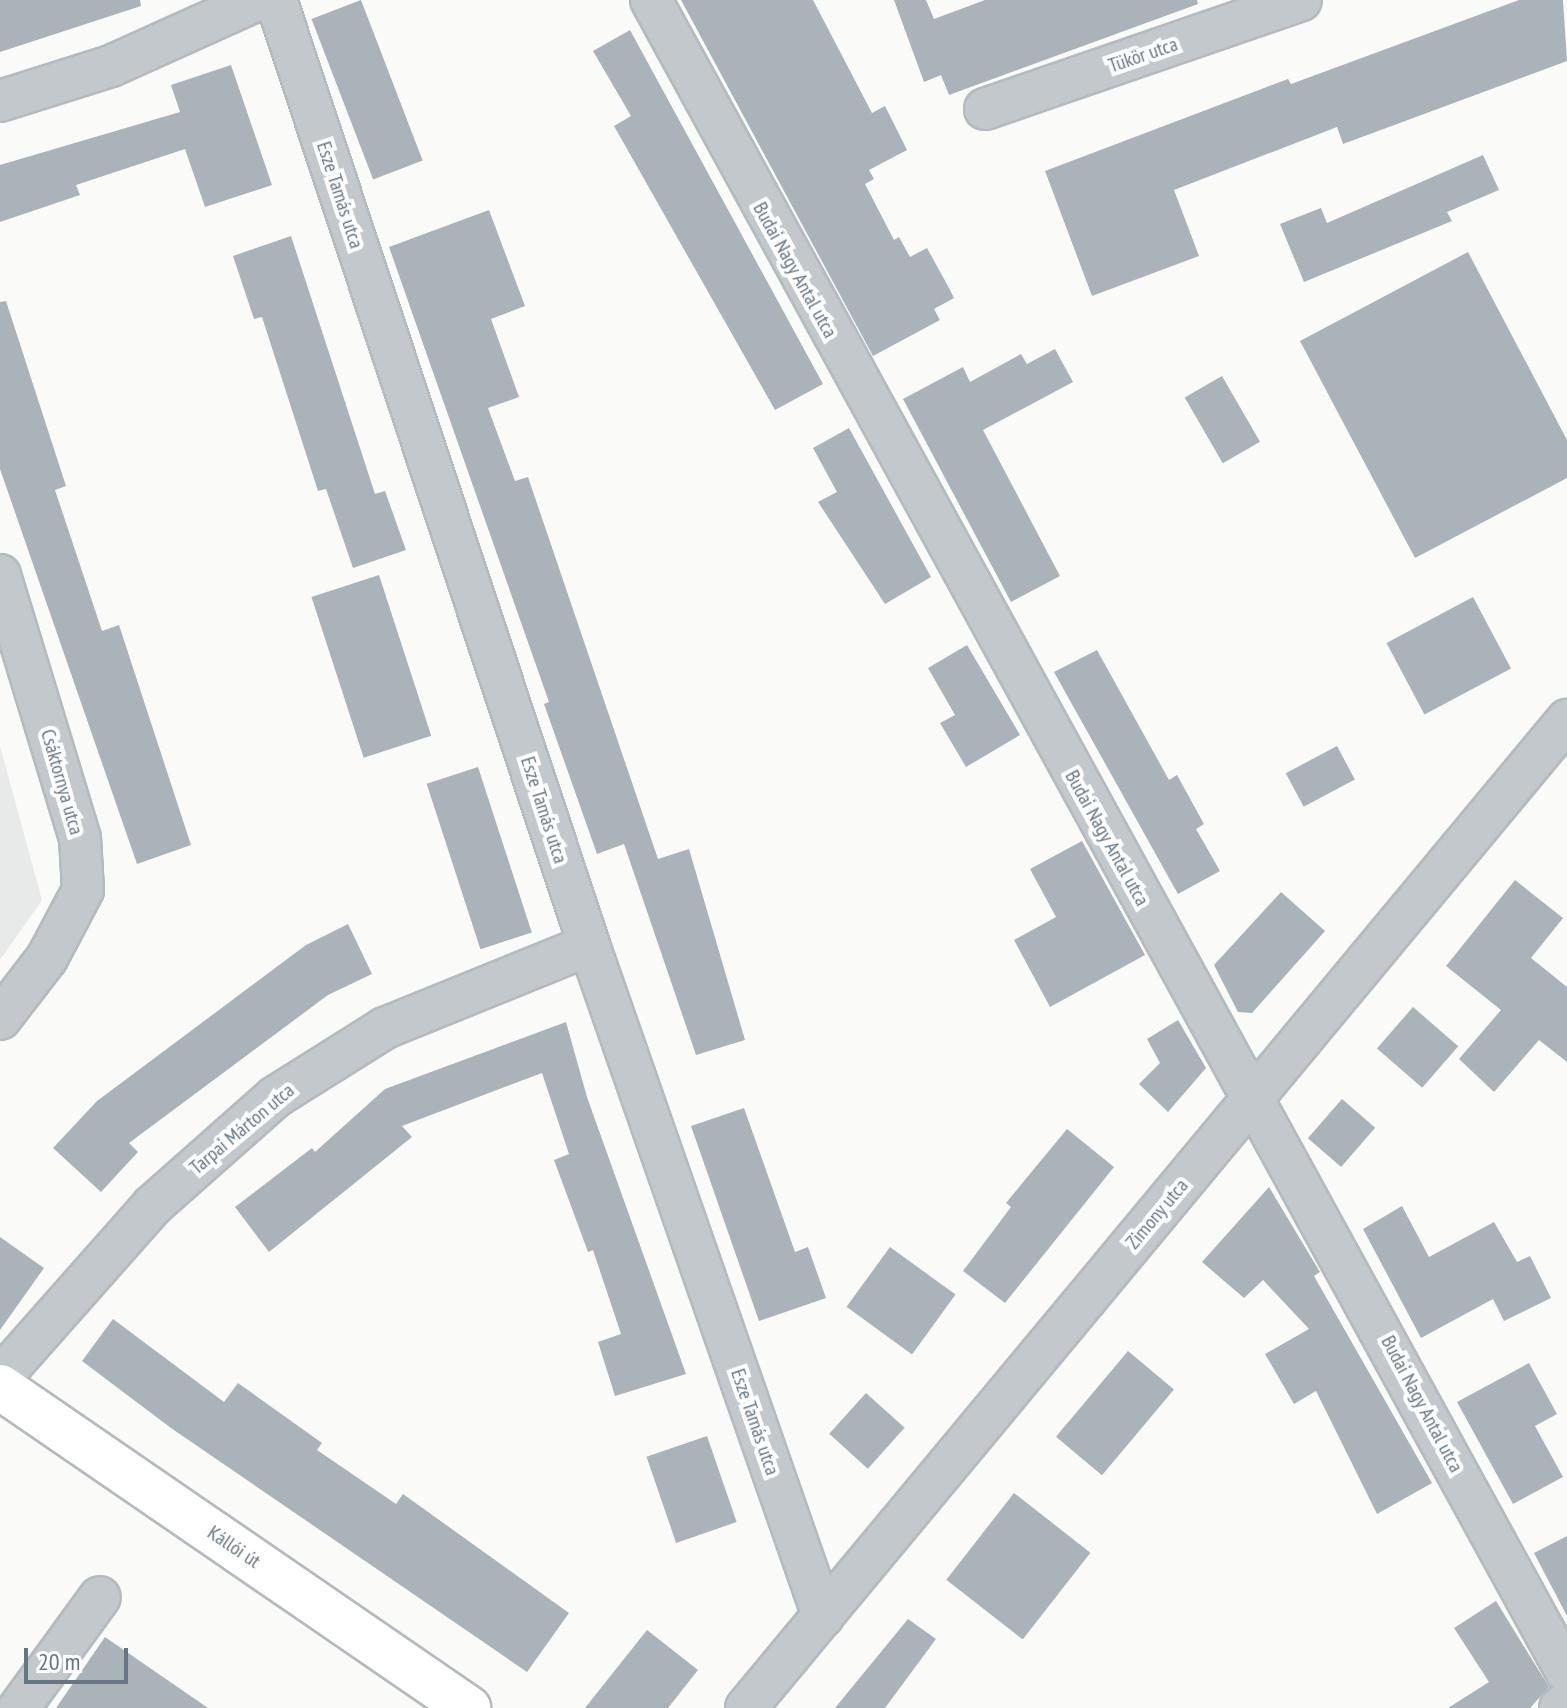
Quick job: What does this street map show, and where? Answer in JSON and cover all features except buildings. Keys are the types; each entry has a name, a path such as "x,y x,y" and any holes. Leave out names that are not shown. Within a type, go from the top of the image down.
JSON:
{"main road":[{"name":"Kállói út","path":"0,1387 468,1708"}],"street":[{"path":"0,101 111,66 257,0"},
{"name":"Esze Tamás utca","path":"276,0 589,945 823,1616"},
{"name":"Budai Nagy Antal utca","path":"651,0 1250,1102 1362,1294 1567,1673"},
{"name":"Tükör utca","path":"985,109 1301,0"},
{"name":"Csáktornya utca","path":"0,575 80,838 83,890 47,958 0,1019"},
{"name":"Zimony utca","path":"746,1708 1567,720"},
{"name":"Tarpai Márton utca","path":"0,1378 152,1206 275,1097 385,1028 589,945"},
{"path":"19,1708 100,1597"},
{"path":"1560,1708 1567,1702"}],"shaded area":[{"path":"0,746 42,900 0,960"}]}
